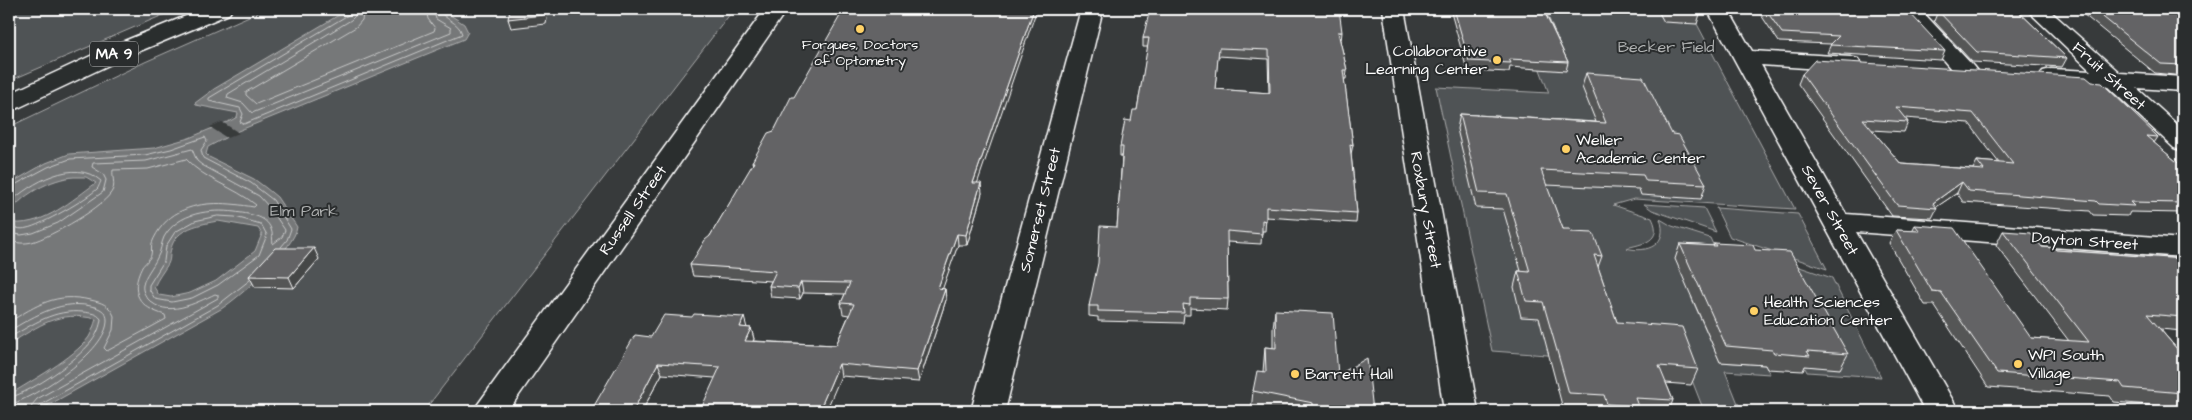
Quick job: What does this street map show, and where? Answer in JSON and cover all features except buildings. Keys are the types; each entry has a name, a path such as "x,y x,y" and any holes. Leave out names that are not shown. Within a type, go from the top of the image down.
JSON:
{"main road":[{"name":"MA 9","path":"9,103 120,51 220,9"},
{"name":"Russell Street","path":"490,411 776,9"},
{"name":"Somerset Street","path":"988,411 1092,9"},
{"name":"Roxbury Street","path":"1393,9 1450,356 1462,411"},
{"name":"Sever Street","path":"1718,9 1942,411"},
{"path":"1909,9 1974,71 1932,69"},
{"name":"Fruit Street","path":"2036,9 2183,143"},
{"path":"1745,57 1869,65"},
{"path":"2032,75 2183,84"},
{"name":"Dayton Street","path":"1836,222 2183,248"}],"green space":[{"path":"9,9 177,9 9,81"},
{"name":"Elm Park","path":"265,9 734,9 424,411 9,411 9,127 145,62"},
{"name":"Becker Field","path":"1545,9 1689,9 1795,209 1634,199 1613,205 1652,218 1655,226 1653,237 1644,243 1626,248 1642,250 1655,245 1662,235 1660,219 1672,226 1710,238 1719,258 1691,297 1720,362 1765,365 1770,374 1725,371 1741,411 1704,411 1686,365 1492,351 1436,87 1549,93 1539,67 1568,65"},
{"path":"1644,204 1704,208 1716,232 1652,210"},
{"path":"1716,208 1798,214 1827,269 1730,237"},
{"path":"1744,248 1832,278 1881,377 1807,372 1804,366 1840,368"}],"water":[{"path":"349,9 441,9 464,24 468,32 464,39 238,131 208,147 206,154 209,157 254,179 277,197 297,227 287,247 253,283 221,309 38,411 9,411 9,395 52,369 73,353 89,337 96,319 70,316 60,318 40,325 9,344 9,184 46,163 69,154 154,148 189,138 237,117 238,113 196,105 195,103 214,89","holes":["74,177 86,177 96,183 68,204 47,216 25,223 14,223 10,215 20,201 46,184","218,221 258,228 262,234 255,251 216,281 190,293 171,297 159,295 154,287 168,264 173,242 190,228"]}],"pier":[{"path":"222,122 239,133 227,138 210,127"}],"place":[{"name":"Forgues, Doctors of Optometry","path":"860,29"},
{"name":"Collaborative Learning Center","path":"1497,60"},
{"name":"Weller Academic Center","path":"1566,149"},
{"name":"Health Sciences Education Center","path":"1754,311"},
{"name":"WPI South Village","path":"2018,364"},
{"name":"Barrett Hall","path":"1295,374"}]}
